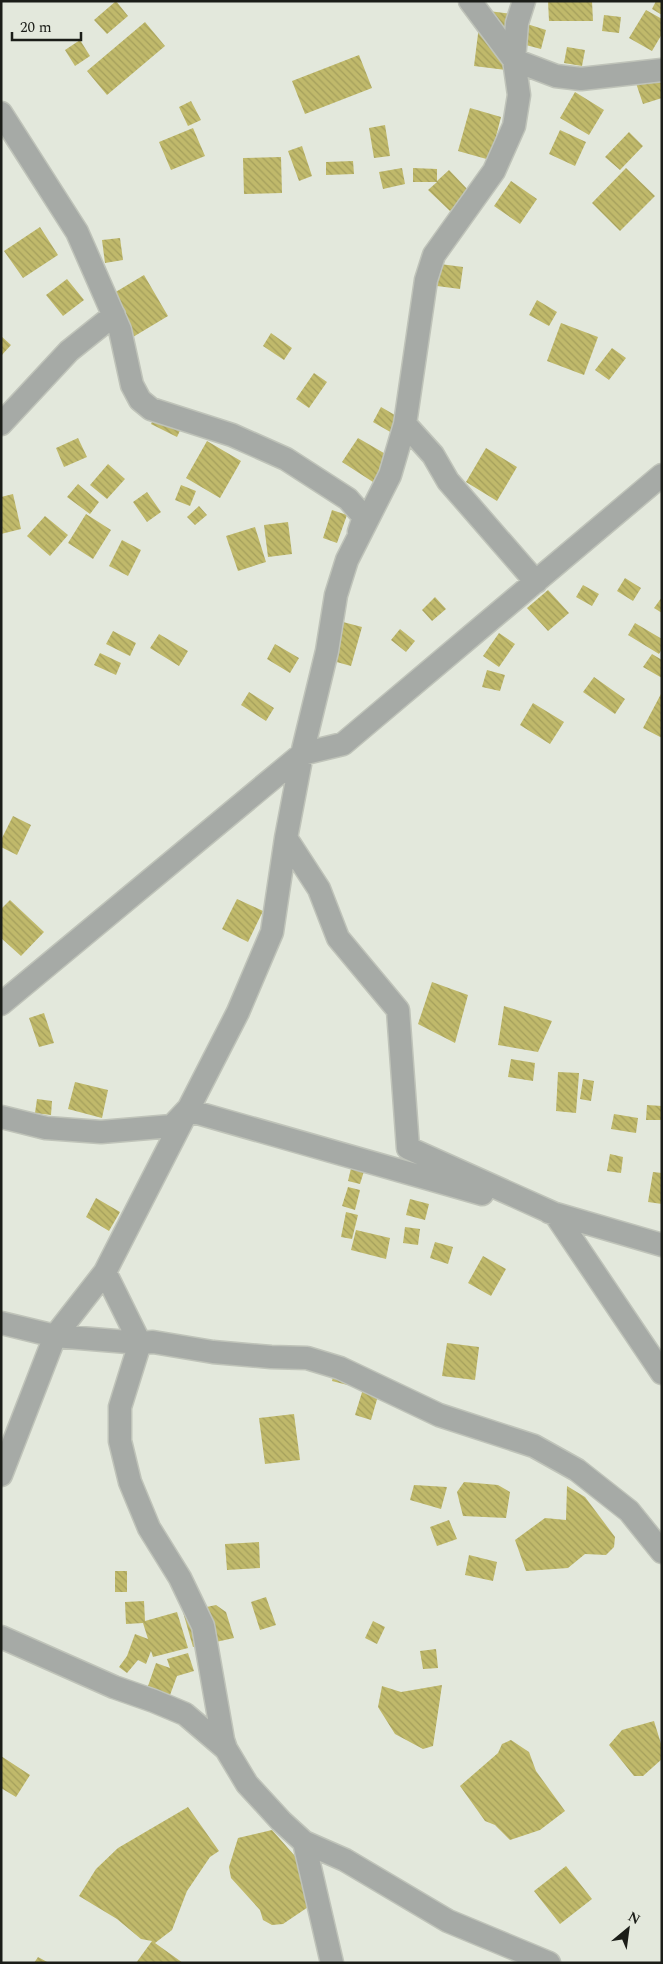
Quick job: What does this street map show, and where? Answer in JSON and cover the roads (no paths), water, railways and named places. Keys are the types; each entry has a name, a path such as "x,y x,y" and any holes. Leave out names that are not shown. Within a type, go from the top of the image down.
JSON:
{"street":[{"path":"470,1 514,60 556,76 581,79 662,70"},
{"path":"1,1475 54,1336 105,1272 238,1012 272,932 286,838 302,754 327,651 336,595 347,560 390,475 405,424 426,280 434,254 494,171 514,126 519,95 514,60 517,23 524,1"},
{"path":"1,113 77,232 120,330 132,385 140,400 151,409 232,435 286,460 310,474 348,499 364,516 357,539"},
{"path":"1,424 69,351 114,315"},
{"path":"405,424 433,455 448,481 536,582"},
{"path":"1,1004 302,754 343,744 662,475"},
{"path":"286,838 319,889 338,938 398,1010 408,1148 555,1214 662,1373"},
{"path":"1,1117 46,1128 101,1132 172,1126 187,1110"},
{"path":"187,1110 662,1245"},
{"path":"105,1272 140,1343 120,1407 120,1441 130,1482 149,1528 180,1578 203,1626 223,1740 226,1749 247,1784 281,1821 304,1842 345,1860 448,1921 537,1960"},
{"path":"1,1323 54,1336 140,1343 153,1342 213,1352 307,1358 340,1368 439,1415 534,1446 577,1470 628,1511 662,1552"},
{"path":"1,1637 64,1666 185,1714 226,1749"},
{"path":"304,1842 332,1963"}]}
